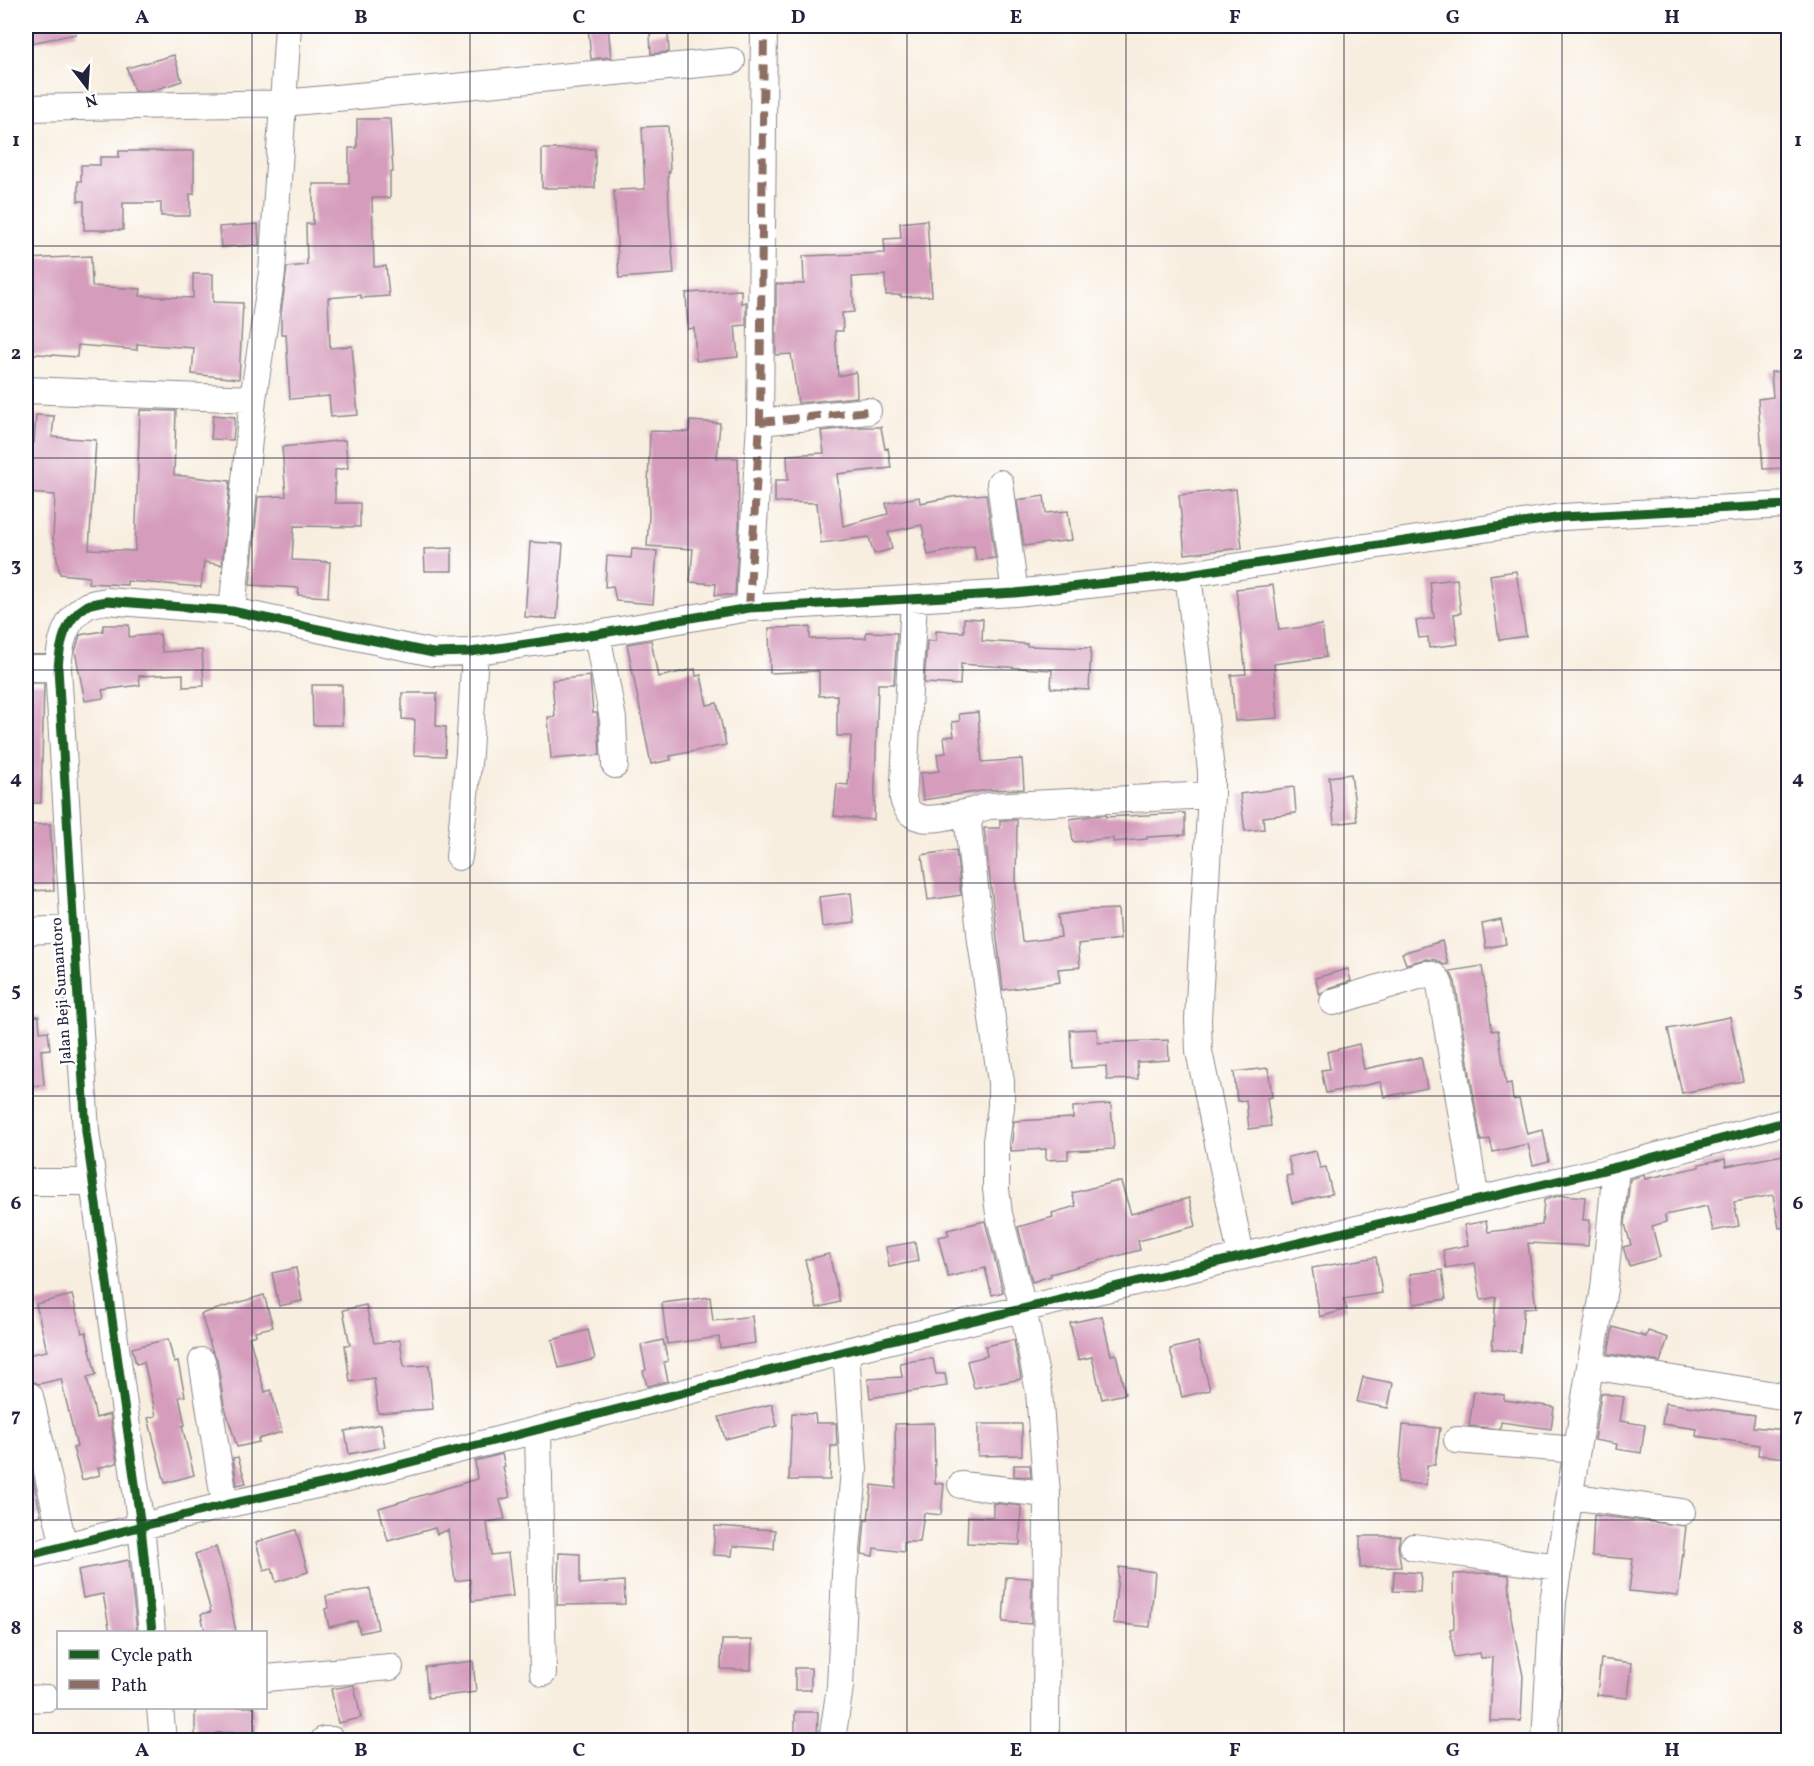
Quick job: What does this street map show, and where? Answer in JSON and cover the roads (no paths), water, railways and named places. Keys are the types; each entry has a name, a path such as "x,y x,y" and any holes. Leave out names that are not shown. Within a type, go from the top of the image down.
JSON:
{"street":[{"path":"288,26 272,273 253,399 232,612 433,653 475,651 597,634 749,608 1015,593 1188,574 1562,517 1788,505"},
{"path":"749,608 760,422 764,26"},
{"path":"26,108 283,103 732,61"},
{"path":"26,390 253,399"},
{"path":"760,422 868,411"},
{"path":"1000,483 1015,593"},
{"path":"1188,574 1211,770 1198,1019 1199,1051 1241,1256"},
{"path":"914,600 903,798 905,809 913,817 922,819 973,811 989,806 1211,795"},
{"name":"Jalan Beji Sumantoro","path":"152,1631 141,1527 86,1132 58,668 60,642 71,621 88,605 107,602 232,612"},
{"path":"597,634 613,720 615,765"},
{"path":"459,857 469,753 475,651"},
{"path":"26,668 58,668"},
{"path":"973,811 968,824 981,941 1001,1082 1001,1107 996,1141 996,1189 999,1214 1023,1308 1039,1392 1047,1494 1046,1740"},
{"path":"26,932 73,929"},
{"path":"1333,1002 1425,974 1433,974 1437,978 1476,1200"},
{"path":"26,1556 225,1505 344,1479 537,1431 846,1351 1616,1167 1788,1121"},
{"path":"1545,1740 1553,1602 1604,1289 1616,1167"},
{"path":"26,1182 92,1182"},
{"path":"832,1740 840,1687 845,1573 854,1470 846,1351"},
{"path":"202,1361 225,1505"},
{"path":"1590,1366 1788,1397"},
{"path":"30,1396 64,1547"},
{"path":"537,1431 543,1673"},
{"path":"1458,1440 1577,1450"},
{"path":"961,1485 1047,1494"},
{"path":"1570,1496 1682,1512"},
{"path":"1413,1547 1559,1567"},
{"path":"267,1678 390,1667"},
{"path":"160,1709 164,1740"},
{"path":"324,1740 332,1740"}]}
